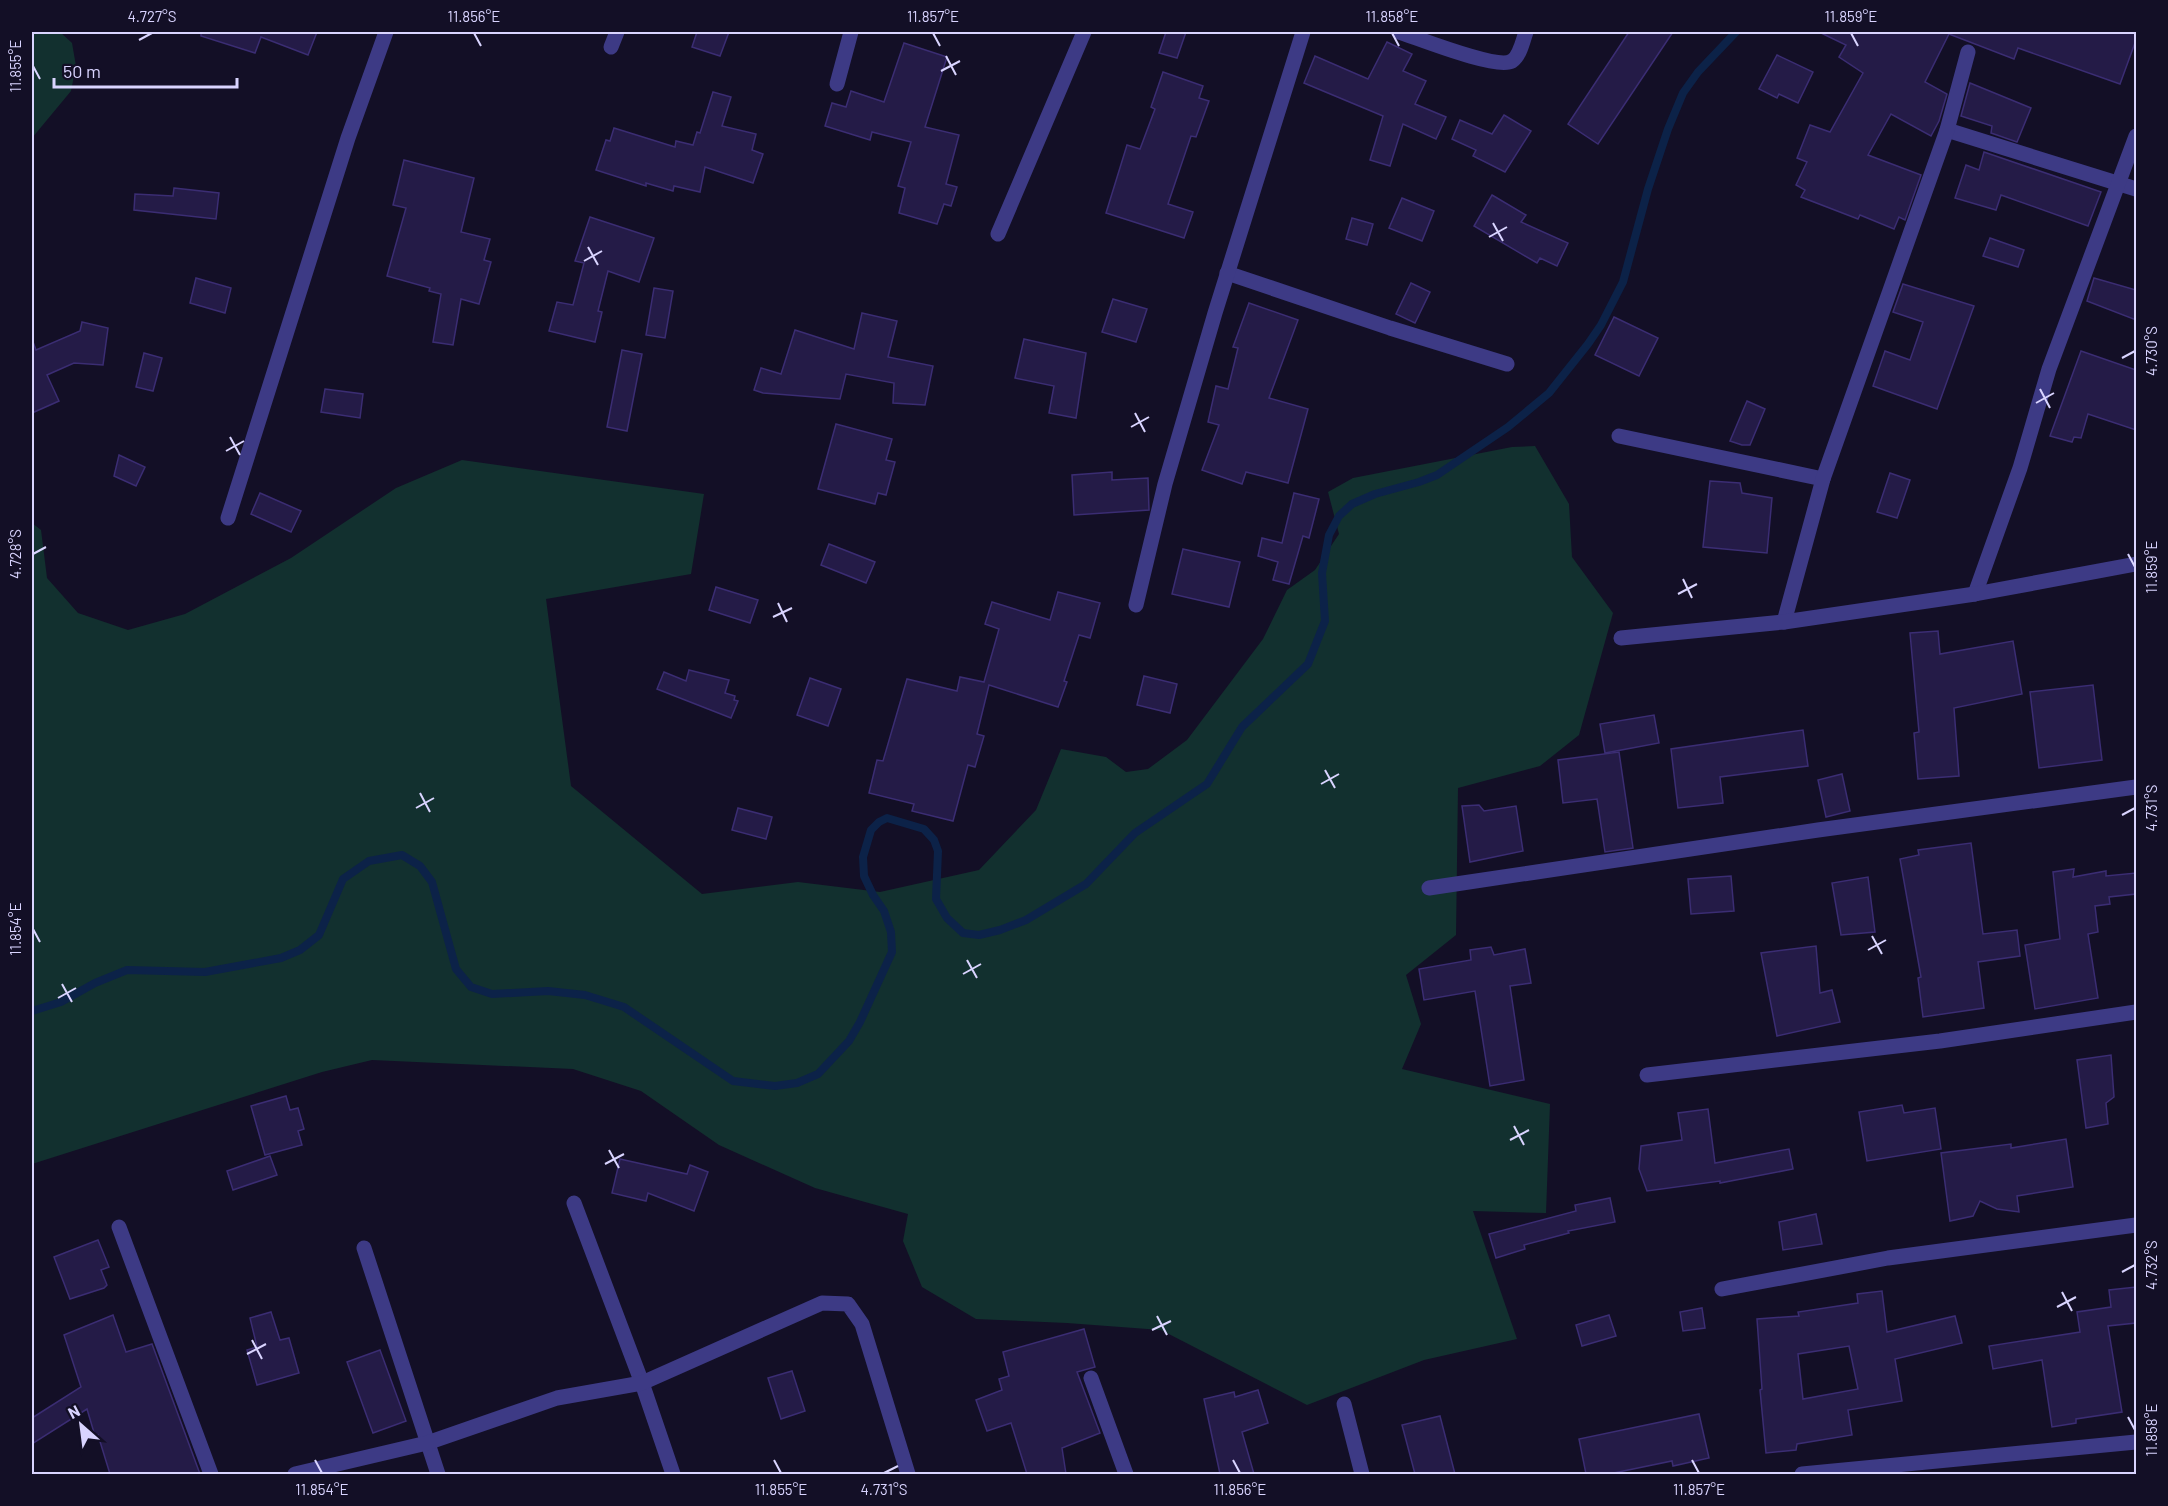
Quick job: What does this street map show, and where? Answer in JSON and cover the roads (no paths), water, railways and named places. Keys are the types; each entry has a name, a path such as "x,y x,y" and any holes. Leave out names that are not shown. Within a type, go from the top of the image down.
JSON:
{"street":[{"path":"228,518 348,138 386,32"},
{"path":"612,47 617,32"},
{"path":"837,84 851,32"},
{"path":"998,234 1084,32"},
{"path":"1136,605 1165,484 1227,273 1303,32"},
{"path":"1399,32 1469,56 1503,63 1513,60 1519,52 1526,32"},
{"path":"1784,622 1823,479 1947,130 1968,52"},
{"path":"1947,130 2136,189"},
{"path":"1975,594 2020,468 2049,369 2136,136"},
{"path":"1227,273 1390,328 1507,364"},
{"path":"1619,436 1823,479"},
{"path":"1621,638 1784,622 1975,594 2136,564"},
{"path":"1429,888 1818,830 2136,787"},
{"path":"1647,1075 1940,1041 2136,1012"},
{"path":"574,1203 642,1383 673,1474"},
{"path":"1722,1288 1888,1258 2136,1225"},
{"path":"119,1227 211,1474"},
{"path":"364,1248 438,1474"},
{"path":"295,1474 427,1443 557,1398 642,1383 822,1303 848,1304 862,1324 908,1474"},
{"path":"1091,1378 1126,1474"},
{"path":"1344,1404 1362,1474"},
{"path":"1802,1474 2136,1442"}],"waterway":[{"path":"32,1011 61,1002 95,983 127,970 205,972 281,958 300,950 319,935 343,879 369,861 402,855 420,866 432,882 456,969 471,987 492,994 548,991 585,995 624,1007 733,1081 775,1086 797,1083 818,1074 849,1041 892,952 891,932 884,911 864,876 863,857 871,830 887,818 924,829 934,840 938,851 936,899 947,918 963,933 979,935 1026,920 1086,884 1135,833 1207,784 1242,727 1308,664 1325,621 1322,573 1329,535 1339,516 1352,504 1375,494 1437,475 1508,427 1549,393 1588,344 1601,325 1623,282 1648,189 1683,93 1698,72 1736,32"}]}
